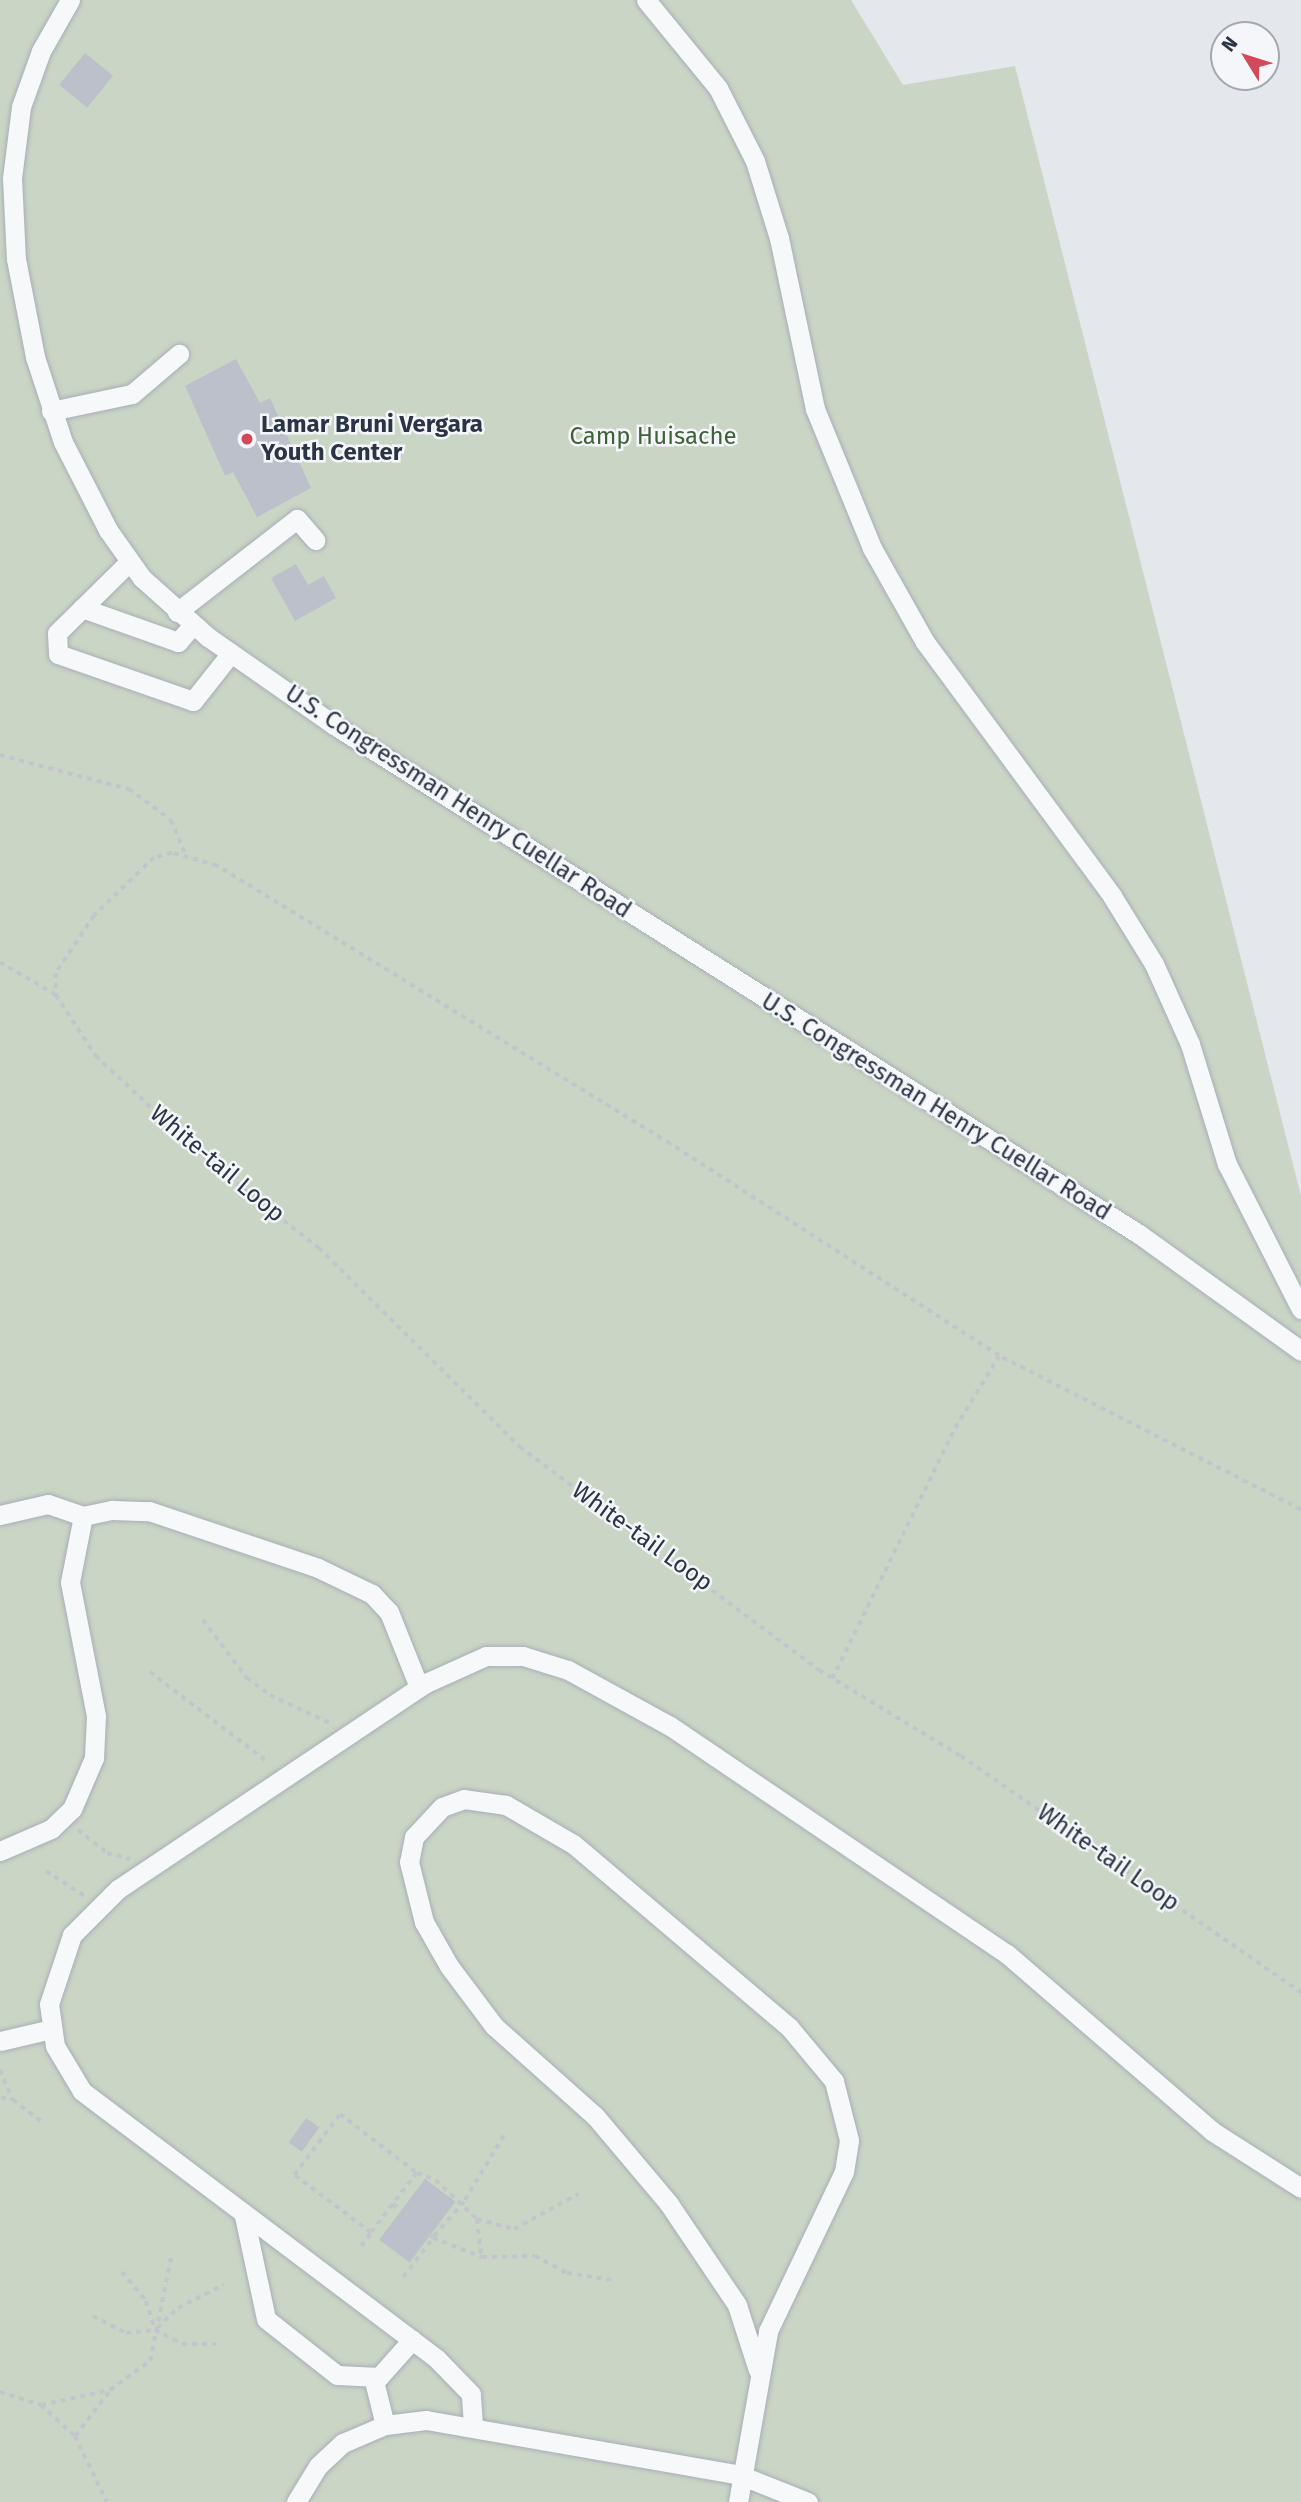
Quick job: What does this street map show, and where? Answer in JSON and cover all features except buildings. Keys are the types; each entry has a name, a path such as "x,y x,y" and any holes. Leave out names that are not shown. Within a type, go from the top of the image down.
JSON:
{"street":[{"name":"U.S. Congressman Henry Cuellar Road","path":"70,0 30,77 12,178 23,307 51,411 89,494 129,562 193,625 419,781 1139,1234 1301,1351"},
{"path":"646,0 718,88 755,161 779,238 815,409 878,560 925,642 1112,896 1154,964 1190,1044 1227,1164 1301,1309"},
{"path":"51,411 132,394 179,354"},
{"path":"177,612 297,519 315,540"},
{"path":"129,562 57,633 58,654 193,701 232,653"},
{"path":"82,608 178,642 193,625"},
{"path":"0,1516 23,1506 48,1504 83,1516 112,1510 149,1511 356,1584 389,1612 419,1687"},
{"path":"0,1851 51,1829 72,1810 94,1759 96,1716 70,1582 83,1516"},
{"path":"472,2425 474,2402 466,2385 412,2340 244,2216 82,2091 62,2064 51,2029 49,2004 58,1966 72,1936 97,1906 419,1687 469,1662 503,1654 543,1661 617,1693 983,1937 1212,2132 1301,2188"},
{"path":"738,2502 758,2370 768,2331 844,2172 849,2140 834,2081 789,2027 573,1844 506,1805 464,1799 442,1807 414,1837 409,1862 424,1922 436,1944 494,2026 595,2116 669,2204 737,2305 758,2370"},
{"path":"0,2041 51,2029"},
{"path":"244,2216 266,2319 337,2375 373,2377 387,2373 412,2340"},
{"path":"373,2377 385,2425"},
{"path":"296,2502 330,2453 356,2435 385,2425 426,2420 472,2425 740,2475 808,2502"}],"path":[{"path":"0,755 130,789 172,820 186,855"},
{"path":"56,995 55,972 68,948 134,872 163,856 186,855 217,866 517,1049 999,1356 1301,1510"},
{"path":"0,962 56,995"},
{"name":"White-tail Loop","path":"56,995 70,1024 96,1056 167,1125 319,1248 503,1432 832,1679 961,1756 1301,1992"},
{"path":"832,1679 955,1428 999,1356"},
{"path":"203,1620 247,1678 270,1695 327,1717 335,1730"},
{"path":"150,1672 269,1763"},
{"path":"78,1830 107,1853 133,1860"},
{"path":"46,1871 85,1896"},
{"path":"0,2070 10,2096 43,2123"},
{"path":"1,2099 10,2096"},
{"path":"371,2233 295,2175 340,2115 417,2173 436,2180 464,2202 477,2218 482,2257"},
{"path":"402,2277 431,2236 464,2202 505,2136"},
{"path":"361,2246 417,2173"},
{"path":"477,2218 514,2230 578,2194"},
{"path":"393,2204 401,2210"},
{"path":"431,2236 482,2257 535,2256 581,2277 612,2280"},
{"path":"75,2436 110,2390 150,2361 171,2257"},
{"path":"122,2272 146,2301 155,2330"},
{"path":"155,2330 178,2308 223,2285"},
{"path":"93,2316 125,2333 155,2330 183,2344 216,2344"},
{"path":"41,2405 110,2390"},
{"path":"0,2392 41,2405 75,2436 107,2502"}],"green space":[{"name":"Camp Huisache","path":"0,0 851,0 903,85 1015,66 1301,1196 1301,2502 0,2502"}],"place":[{"name":"Lamar Bruni Vergara Youth Center","path":"247,439"}]}
